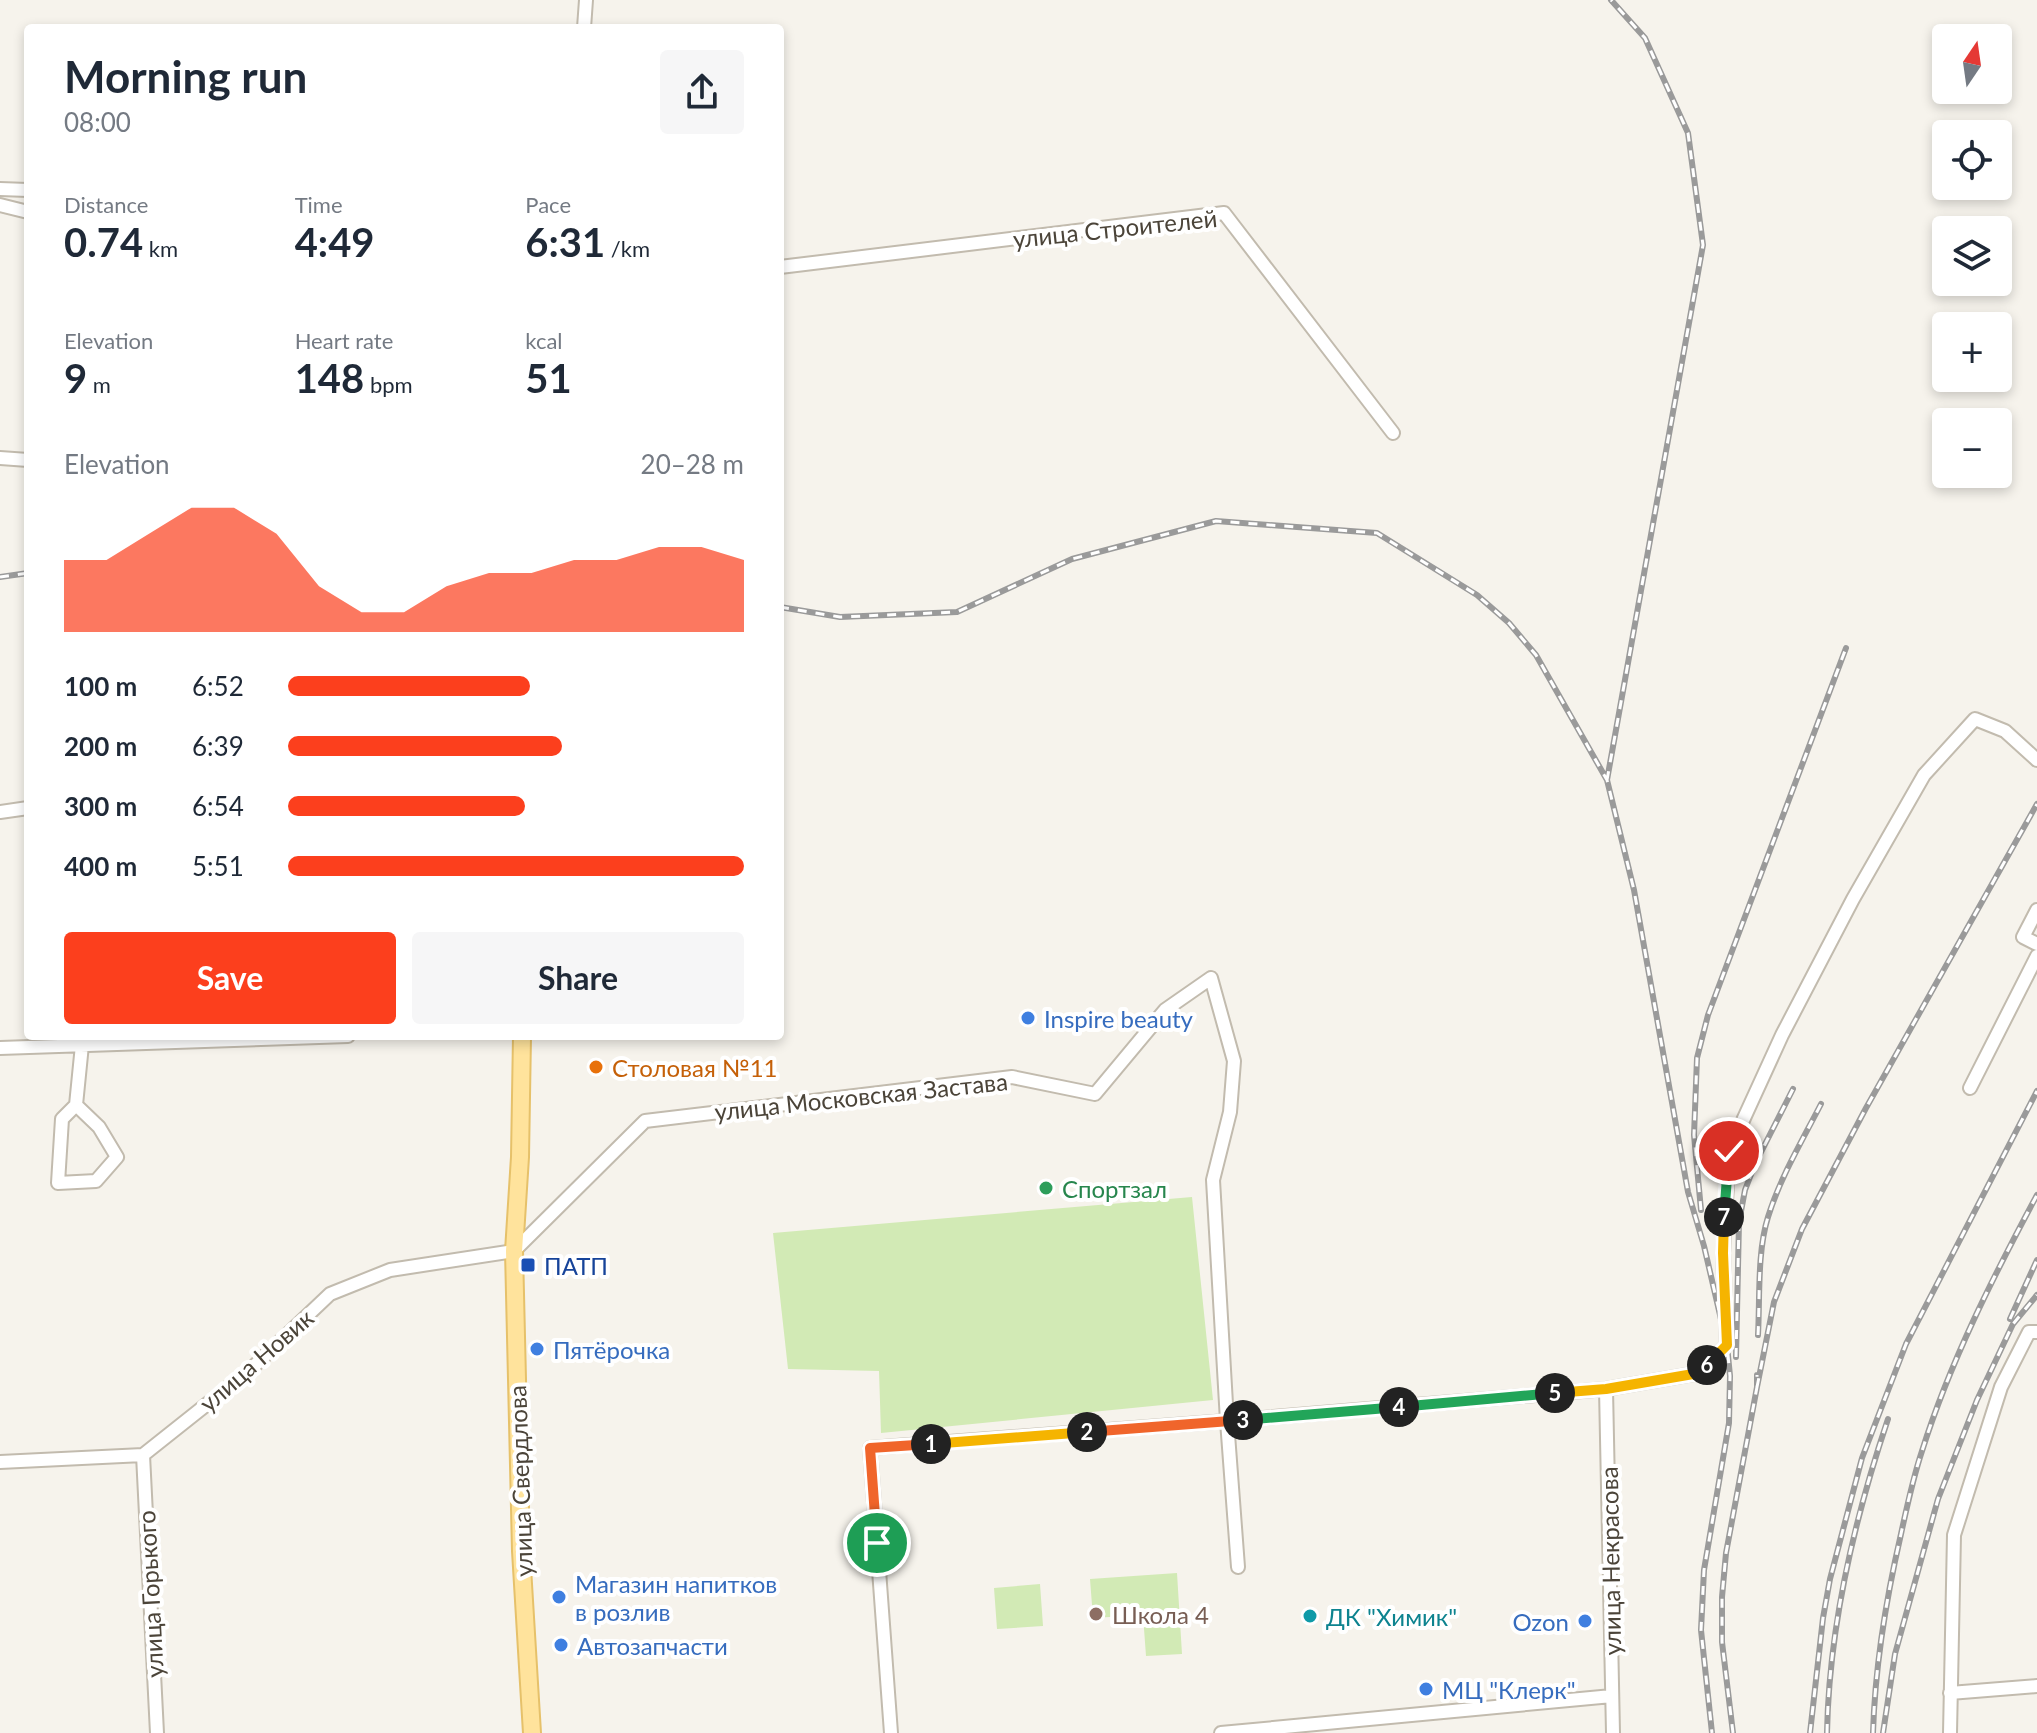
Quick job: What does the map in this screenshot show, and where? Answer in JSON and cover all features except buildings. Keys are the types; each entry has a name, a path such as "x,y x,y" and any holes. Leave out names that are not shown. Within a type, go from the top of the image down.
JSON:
{"main road":[{"name":"улица Свердлова","path":"522,1040 520,1157 514,1251 521,1551 532,1733"}],"street":[{"path":"584,24 586,0"},
{"path":"0,189 24,190"},
{"path":"0,205 24,211"},
{"name":"улица Строителей","path":"784,267 1224,213 1393,433"},
{"path":"0,458 24,460"},
{"path":"891,1733 870,1448 1606,1389 1699,1373 1727,1345 1723,1253 1729,1151 1782,1035 1853,899 1924,775 1975,719 2005,731 2037,760"},
{"path":"0,812 24,809"},
{"path":"2037,910 2023,937 2037,944"},
{"path":"1970,1088 2037,956"},
{"name":"улица Московская Застава","path":"514,1251 645,1121 1012,1077 1095,1094 1165,1010 1211,978 1234,1061 1230,1112 1213,1180 1227,1421"},
{"path":"0,1048 230,1040"},
{"path":"76,1105 99,1127 117,1157 96,1181 58,1183 62,1119 76,1105 82,1045"},
{"name":"улица Новик","path":"143,1455 250,1370 330,1294 390,1270 514,1251"},
{"path":"1950,1733 1954,1535 2001,1387 2029,1332 2037,1332"},
{"name":"улица Некрасова","path":"1606,1389 1613,1733"},
{"path":"1227,1421 1238,1567"},
{"path":"0,1462 143,1455"},
{"name":"улица Горького","path":"143,1455 157,1733"},
{"path":"1950,1693 2037,1686"},
{"path":"1221,1733 1262,1732 1612,1696"}],"green space":[{"path":"1192,1197 1213,1400 881,1433 879,1371 788,1369 773,1233"},
{"path":"1177,1573 1182,1654 1146,1656 1143,1615 1093,1618 1090,1579"},
{"path":"1040,1584 1043,1626 997,1629 994,1588"}],"railway":[{"path":"1607,780 1703,245 1688,133 1645,38 1611,0"},
{"path":"784,608 840,617 957,612 1072,559 1216,521 1377,533 1477,595 1509,623 1536,655 1607,780 1634,890 1688,1192 1727,1345 1729,1423 1704,1570 1701,1630 1712,1733"},
{"path":"0,577 24,574"},
{"path":"1701,1210 1694,1135 1697,1058 1708,1015 1846,648"},
{"path":"1757,1387 1774,1302 1802,1229 1866,1108 2037,804"},
{"path":"1736,1357 1739,1222 1745,1190 1793,1089"},
{"path":"1810,1733 1830,1579 1862,1458 1906,1344 2037,1091"},
{"path":"1758,1335 1764,1231 1785,1174 1821,1104"},
{"path":"1873,1733 1886,1608 1919,1461 1959,1353 2037,1195"},
{"path":"2010,1319 2037,1260"},
{"path":"1883,1733 1895,1654 1938,1499 1977,1400 2013,1324 2037,1295"},
{"path":"1733,1733 1722,1642 1722,1597 1726,1553 1757,1375"},
{"path":"1827,1733 1838,1613 1864,1496 1888,1419"}],"place":[{"name":"Inspire beauty","path":"1028,1018"},
{"name":"Столовая №11","path":"596,1067"},
{"name":"Спортзал","path":"1046,1188"},
{"name":"ПАТП","path":"528,1265"},
{"name":"Пятёрочка","path":"537,1349"},
{"name":"Магазин напитков в розлив","path":"559,1597"},
{"name":"Школа 4","path":"1096,1614"},
{"name":"ДК \"Химик\"","path":"1310,1616"},
{"name":"Ozon","path":"1585,1621"},
{"name":"Автозапчасти","path":"561,1645"},
{"name":"МЦ \"Клерк\"","path":"1426,1689"}],"route":[{"path":"877,1543 870,1448 1606,1389 1699,1373 1727,1345 1723,1253 1729,1151"}]}
